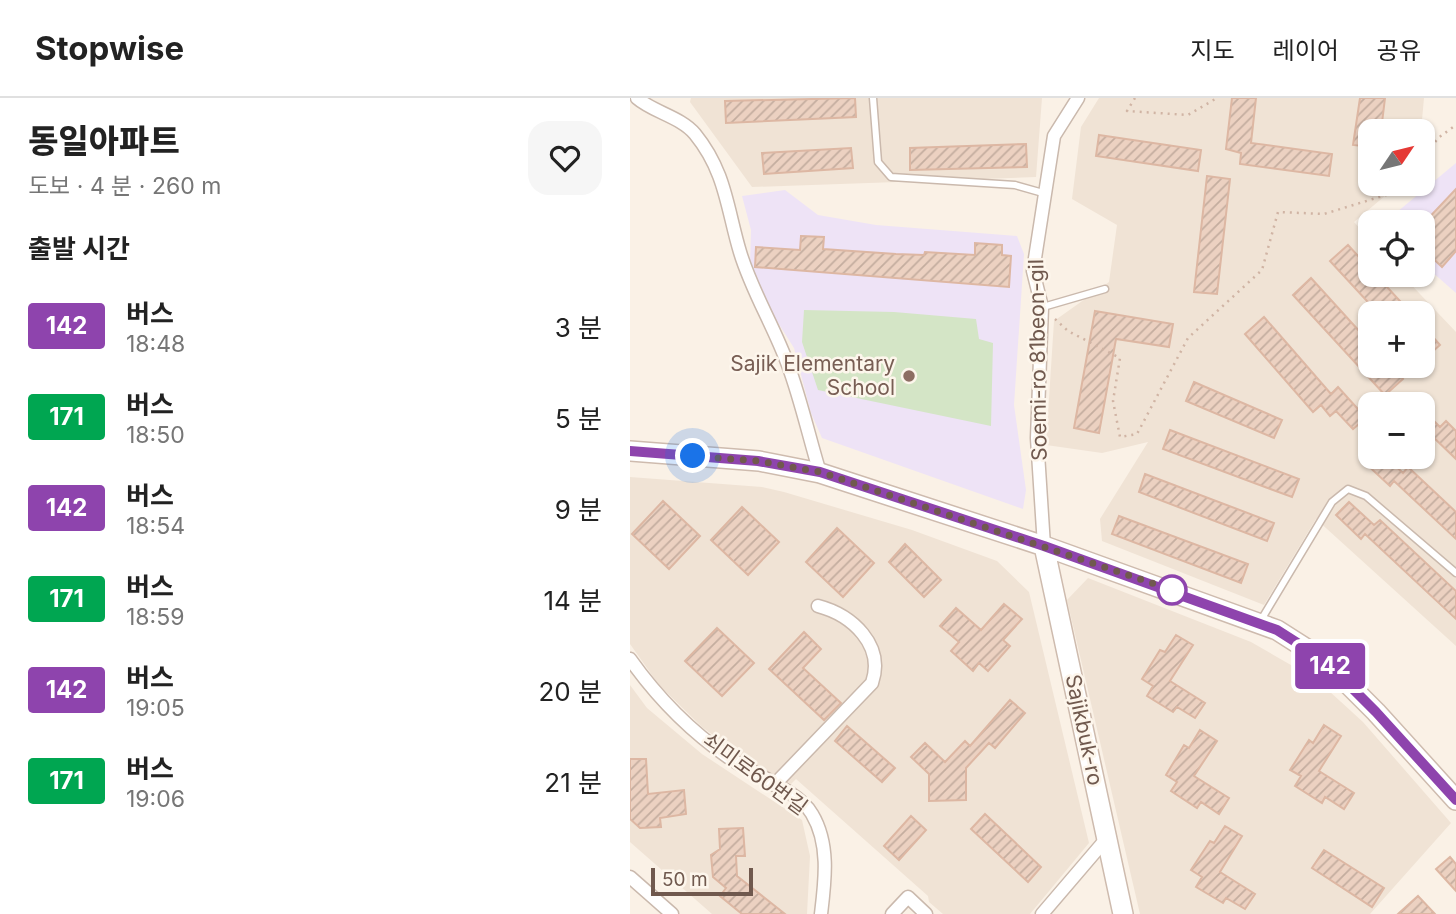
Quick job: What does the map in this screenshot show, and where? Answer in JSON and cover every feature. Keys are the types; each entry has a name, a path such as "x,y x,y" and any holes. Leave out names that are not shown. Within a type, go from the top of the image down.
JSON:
{"main road":[{"path":"630,451 758,461 820,472 1044,546 1277,630 1324,660 1376,712 1456,800"},
{"name":"Sajikbuk-ro","path":"1044,546 1124,914"}],"street":[{"path":"636,98 693,132 715,164 728,198 740,251 753,288 774,328 790,369 820,472"},
{"name":"Soemi-ro 81beon-gil","path":"1044,546 1037,439 1041,307 1033,271 1043,193 1054,136 1078,98"},
{"path":"774,785 872,683 876,672 870,646 854,621 818,606"},
{"name":"쇠미로60번길","path":"630,659 652,690 681,719 728,756 811,811 819,827 825,878 821,914"},
{"path":"1042,914 1107,838"},
{"path":"630,877 672,914"},
{"path":"892,914 908,897 926,914"}],"lane":[{"path":"873,98 878,162 891,177 1015,185 1043,193"},
{"path":"1041,307 1105,289"},
{"path":"1259,623 1332,502 1348,489 1366,496 1456,573"}],"path":[{"path":"1135,98 1127,111 1188,115 1217,98"},
{"path":"1435,142 1456,125"},
{"path":"1041,307 1068,331 1120,358 1113,401 1119,437 1137,434 1188,338 1262,270 1278,212 1324,215 1383,196"}],"shaded area":[{"path":"691,98 1042,98 1036,177 752,187 690,102"},
{"path":"1099,98 1424,98 1422,119 1358,119 1358,196 1385,196 1368,210 1358,210 1358,219 1354,222 1358,226 1358,287 1413,287 1427,301 1358,301 1358,378 1435,378 1435,310 1456,332 1456,646 1316,519 1264,605 1102,541 1100,519 1148,442 1102,453 1046,445 1054,321 1109,282 1117,225 1072,199 1081,127"},
{"path":"1456,163 1456,293 1435,275 1435,210 1399,210 1416,196 1435,196 1435,180"},
{"name":"Sajik Elementary School","path":"785,190 818,215 876,225 1017,236 1024,254 1014,405 1026,490 1023,509 822,438 811,413 794,348 761,296 750,266 751,230 742,196"},
{"path":"630,477 762,487 784,492 912,530 997,561 1029,592 1089,843 1030,914 943,914 929,902 928,896 796,779 791,784 748,761 702,727 659,685 630,644"},
{"path":"1088,578 1251,642 1317,680 1363,722 1451,823 1370,914 1140,914 1067,600"},
{"path":"630,685 647,708 702,754 802,820 810,856 807,914 712,914 630,842"}],"green space":[{"path":"804,310 894,312 976,319 979,339 993,343 991,426 818,390 802,342"}],"building":[{"path":"855,98 856,117 726,123 725,101"},
{"path":"1232,98 1256,98 1251,143 1332,154 1329,176 1240,164 1241,153 1226,149"},
{"path":"1360,98 1385,98 1382,119 1358,119 1358,146 1353,145"},
{"path":"1099,135 1201,150 1198,171 1096,156"},
{"path":"1026,144 1027,167 910,170 910,148"},
{"path":"851,148 853,168 764,174 762,153"},
{"path":"1207,176 1230,179 1217,294 1194,292"},
{"path":"1456,189 1456,251 1442,267 1435,260 1435,211"},
{"path":"801,236 824,237 823,249 896,254 924,255 925,252 975,255 975,243 1002,245 1002,255 1011,256 1009,287 755,267 756,247 800,250"},
{"path":"1348,245 1358,256 1358,287 1387,287 1400,301 1367,301 1330,261"},
{"path":"1311,278 1358,330 1358,366 1293,295"},
{"path":"1095,311 1173,324 1169,347 1116,339 1099,433 1074,428"},
{"path":"1264,317 1331,394 1338,387 1358,409 1358,425 1353,429 1336,411 1330,416 1321,405 1313,412 1245,334"},
{"path":"1369,378 1403,379 1388,392 1382,392"},
{"path":"1194,382 1282,420 1274,438 1186,401"},
{"path":"1446,421 1456,431 1456,459 1435,439 1435,422 1440,427"},
{"path":"1170,430 1299,479 1292,497 1163,449"},
{"path":"1372,469 1399,469 1403,473 1410,469 1456,512 1456,539 1394,481 1390,486"},
{"path":"1145,474 1274,523 1267,541 1139,492"},
{"path":"663,501 700,536 669,569 632,534"},
{"path":"1349,502 1374,525 1380,520 1456,591 1456,619 1365,534 1361,539 1336,515"},
{"path":"742,507 779,542 748,575 711,540"},
{"path":"1119,516 1248,564 1241,583 1112,534"},
{"path":"837,528 874,563 843,597 806,562"},
{"path":"905,544 941,580 924,597 889,562"},
{"path":"1004,604 1022,619 1003,640 1010,646 988,671 979,663 973,671 951,651 959,642 940,626 956,608 981,630"},
{"path":"717,628 754,663 722,696 685,661"},
{"path":"804,632 821,649 803,668 841,703 824,720 769,669"},
{"path":"1176,635 1193,645 1170,681 1205,703 1195,718 1177,707 1173,712 1147,696 1153,686 1142,679 1160,650 1165,652"},
{"path":"1010,700 1025,713 995,748 989,743 966,768 966,800 929,801 929,774 911,757 925,743 945,762 965,741 970,746"},
{"path":"1324,725 1341,736 1319,771 1354,793 1344,809 1325,797 1322,803 1295,786 1301,776 1290,770 1309,740 1313,743"},
{"path":"847,726 895,768 882,782 835,741"},
{"path":"1200,730 1217,741 1194,776 1229,798 1219,814 1201,802 1197,808 1171,791 1177,782 1166,775 1184,745 1189,748"},
{"path":"630,759 646,759 648,794 684,790 686,814 660,818 661,827 640,828 630,819"},
{"path":"985,814 1041,867 1028,882 971,829"},
{"path":"911,816 926,830 899,860 884,846"},
{"path":"1225,826 1242,836 1220,872 1255,894 1245,909 1226,898 1223,903 1196,887 1202,877 1191,870 1210,841 1214,843"},
{"path":"743,828 745,856 736,856 737,876 785,914 742,914 720,896 726,888 713,877 711,855 720,849 719,829"},
{"path":"1324,850 1384,888 1372,907 1312,868"},
{"path":"1450,857 1456,864 1456,891 1436,869"},
{"path":"1418,896 1435,914 1398,914"}],"bus line":[{"name":"142","path":"630,451 758,461 820,472 1182,593 1277,630 1324,660 1376,712 1456,800"}],"place":[{"name":"Sajik Elementary School","path":"909,376"}],"route":[{"path":"693,456 758,461 820,472 1182,593 1172,590"}]}
